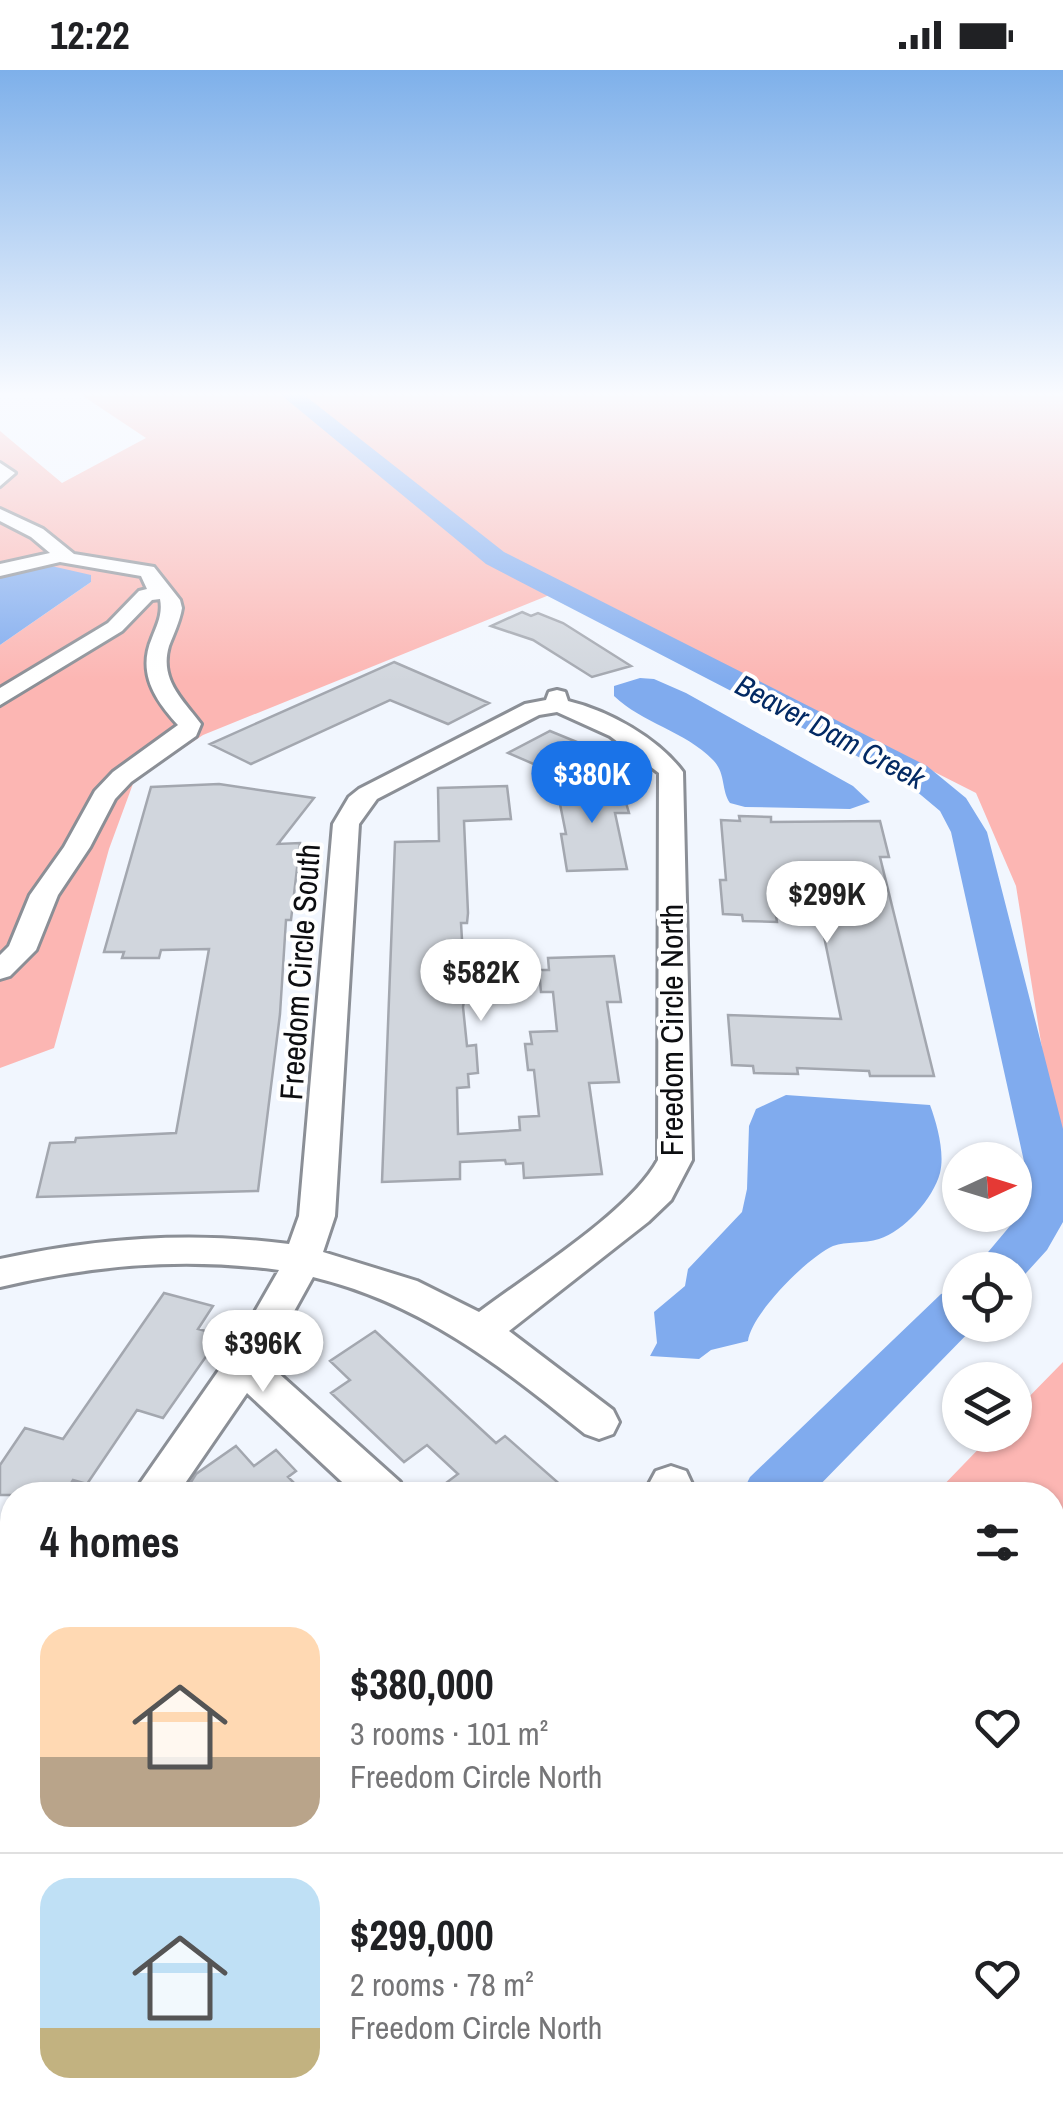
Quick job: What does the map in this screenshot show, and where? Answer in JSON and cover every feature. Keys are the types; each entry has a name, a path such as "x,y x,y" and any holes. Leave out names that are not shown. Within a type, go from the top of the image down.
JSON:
{"street":[{"path":"0,514 41,535 61,556"},
{"path":"0,570 61,556 142,569 154,577 158,592"},
{"path":"0,698 115,627 142,598 158,592 168,594 174,604 163,628 156,667 169,702 190,727 184,736 122,777 104,796 77,848 44,895 22,950 0,970"},
{"path":"115,627 163,628"},
{"name":"Freedom Circle South","path":"162,1482 285,1302 306,1259 318,1216 346,824 351,812 368,794 533,709 557,701"},
{"name":"Freedom Circle North","path":"480,1332 635,1213 658,1191 675,1160 671,772 647,750 557,701"},
{"path":"0,1273 79,1254 149,1248 245,1250 306,1259 378,1280 480,1332 598,1422"},
{"path":"242,1364 371,1482"}],"shaded area":[{"path":"0,490 1063,490 1063,1180 1016,886 976,793 569,587 203,735 134,781 109,849 54,1048 0,1068 0,645 91,582 10,571 0,577"},
{"path":"1063,1362 1063,1482 947,1482 976,1452 1032,1452 1032,1394"}],"water":[{"path":"47,565 91,575 91,582 0,645 0,577 10,571"},
{"path":"640,678 654,679 686,693 853,786 870,802 850,809 745,807 730,803 713,760 614,696 614,686"},
{"path":"786,1095 930,1105 941,1148 940,1173 931,1193 916,1213 889,1235 833,1246 822,1252 770,1302 748,1341 711,1350 699,1359 650,1356 657,1343 654,1312 685,1286 688,1269 742,1212 747,1189 749,1126 756,1109"}],"building":[{"path":"522,612 531,616 538,613 563,623 631,666 592,677 533,640 491,626"},
{"path":"394,662 489,703 448,724 390,700 251,764 210,744"},
{"path":"550,731 594,749 584,755 588,757 557,774 508,753"},
{"path":"620,782 629,813 615,813 627,869 567,871 561,834 566,834 556,784"},
{"path":"219,784 314,798 278,844 300,843 291,920 286,920 280,1014 258,1191 37,1197 50,1143 176,1133 209,949 161,950 159,958 122,958 124,952 104,952 151,787"},
{"path":"507,786 511,819 464,821 468,913 467,923 461,923 464,973 469,973 470,995 465,995 463,1007 467,1046 476,1045 478,1073 468,1074 469,1087 457,1088 458,1134 520,1130 519,1117 539,1116 534,1070 528,1070 525,1044 532,1044 530,1032 557,1031 553,992 541,992 539,970 549,970 548,958 614,956 621,1002 607,1002 619,1082 589,1083 602,1174 524,1178 523,1163 506,1164 505,1160 460,1162 460,1179 382,1182 395,842 439,841 438,788"},
{"path":"739,816 771,817 771,822 880,821 889,857 880,857 934,1076 870,1076 869,1071 797,1068 798,1074 754,1073 753,1066 732,1065 728,1015 841,1019 820,917 776,916 777,922 743,921 742,915 723,914 720,880 726,880 721,820 740,821"},
{"path":"164,1293 213,1306 198,1329 221,1335 163,1418 137,1410 88,1482 0,1482 0,1465 25,1428 63,1439"},
{"path":"375,1331 496,1443 505,1436 557,1482 447,1482 458,1474 427,1445 404,1462 331,1393 350,1380 330,1361"},
{"path":"236,1446 254,1466 276,1450 296,1471 288,1477 293,1482 191,1482 196,1474"}],"waterway":[{"name":"Beaver Dam Creek","path":"410,490 495,558 915,773 954,805 969,832 1051,1175 1036,1228 1016,1252"},
{"name":"Beaver Dam Creek","path":"784,1482 942,1326"}]}
